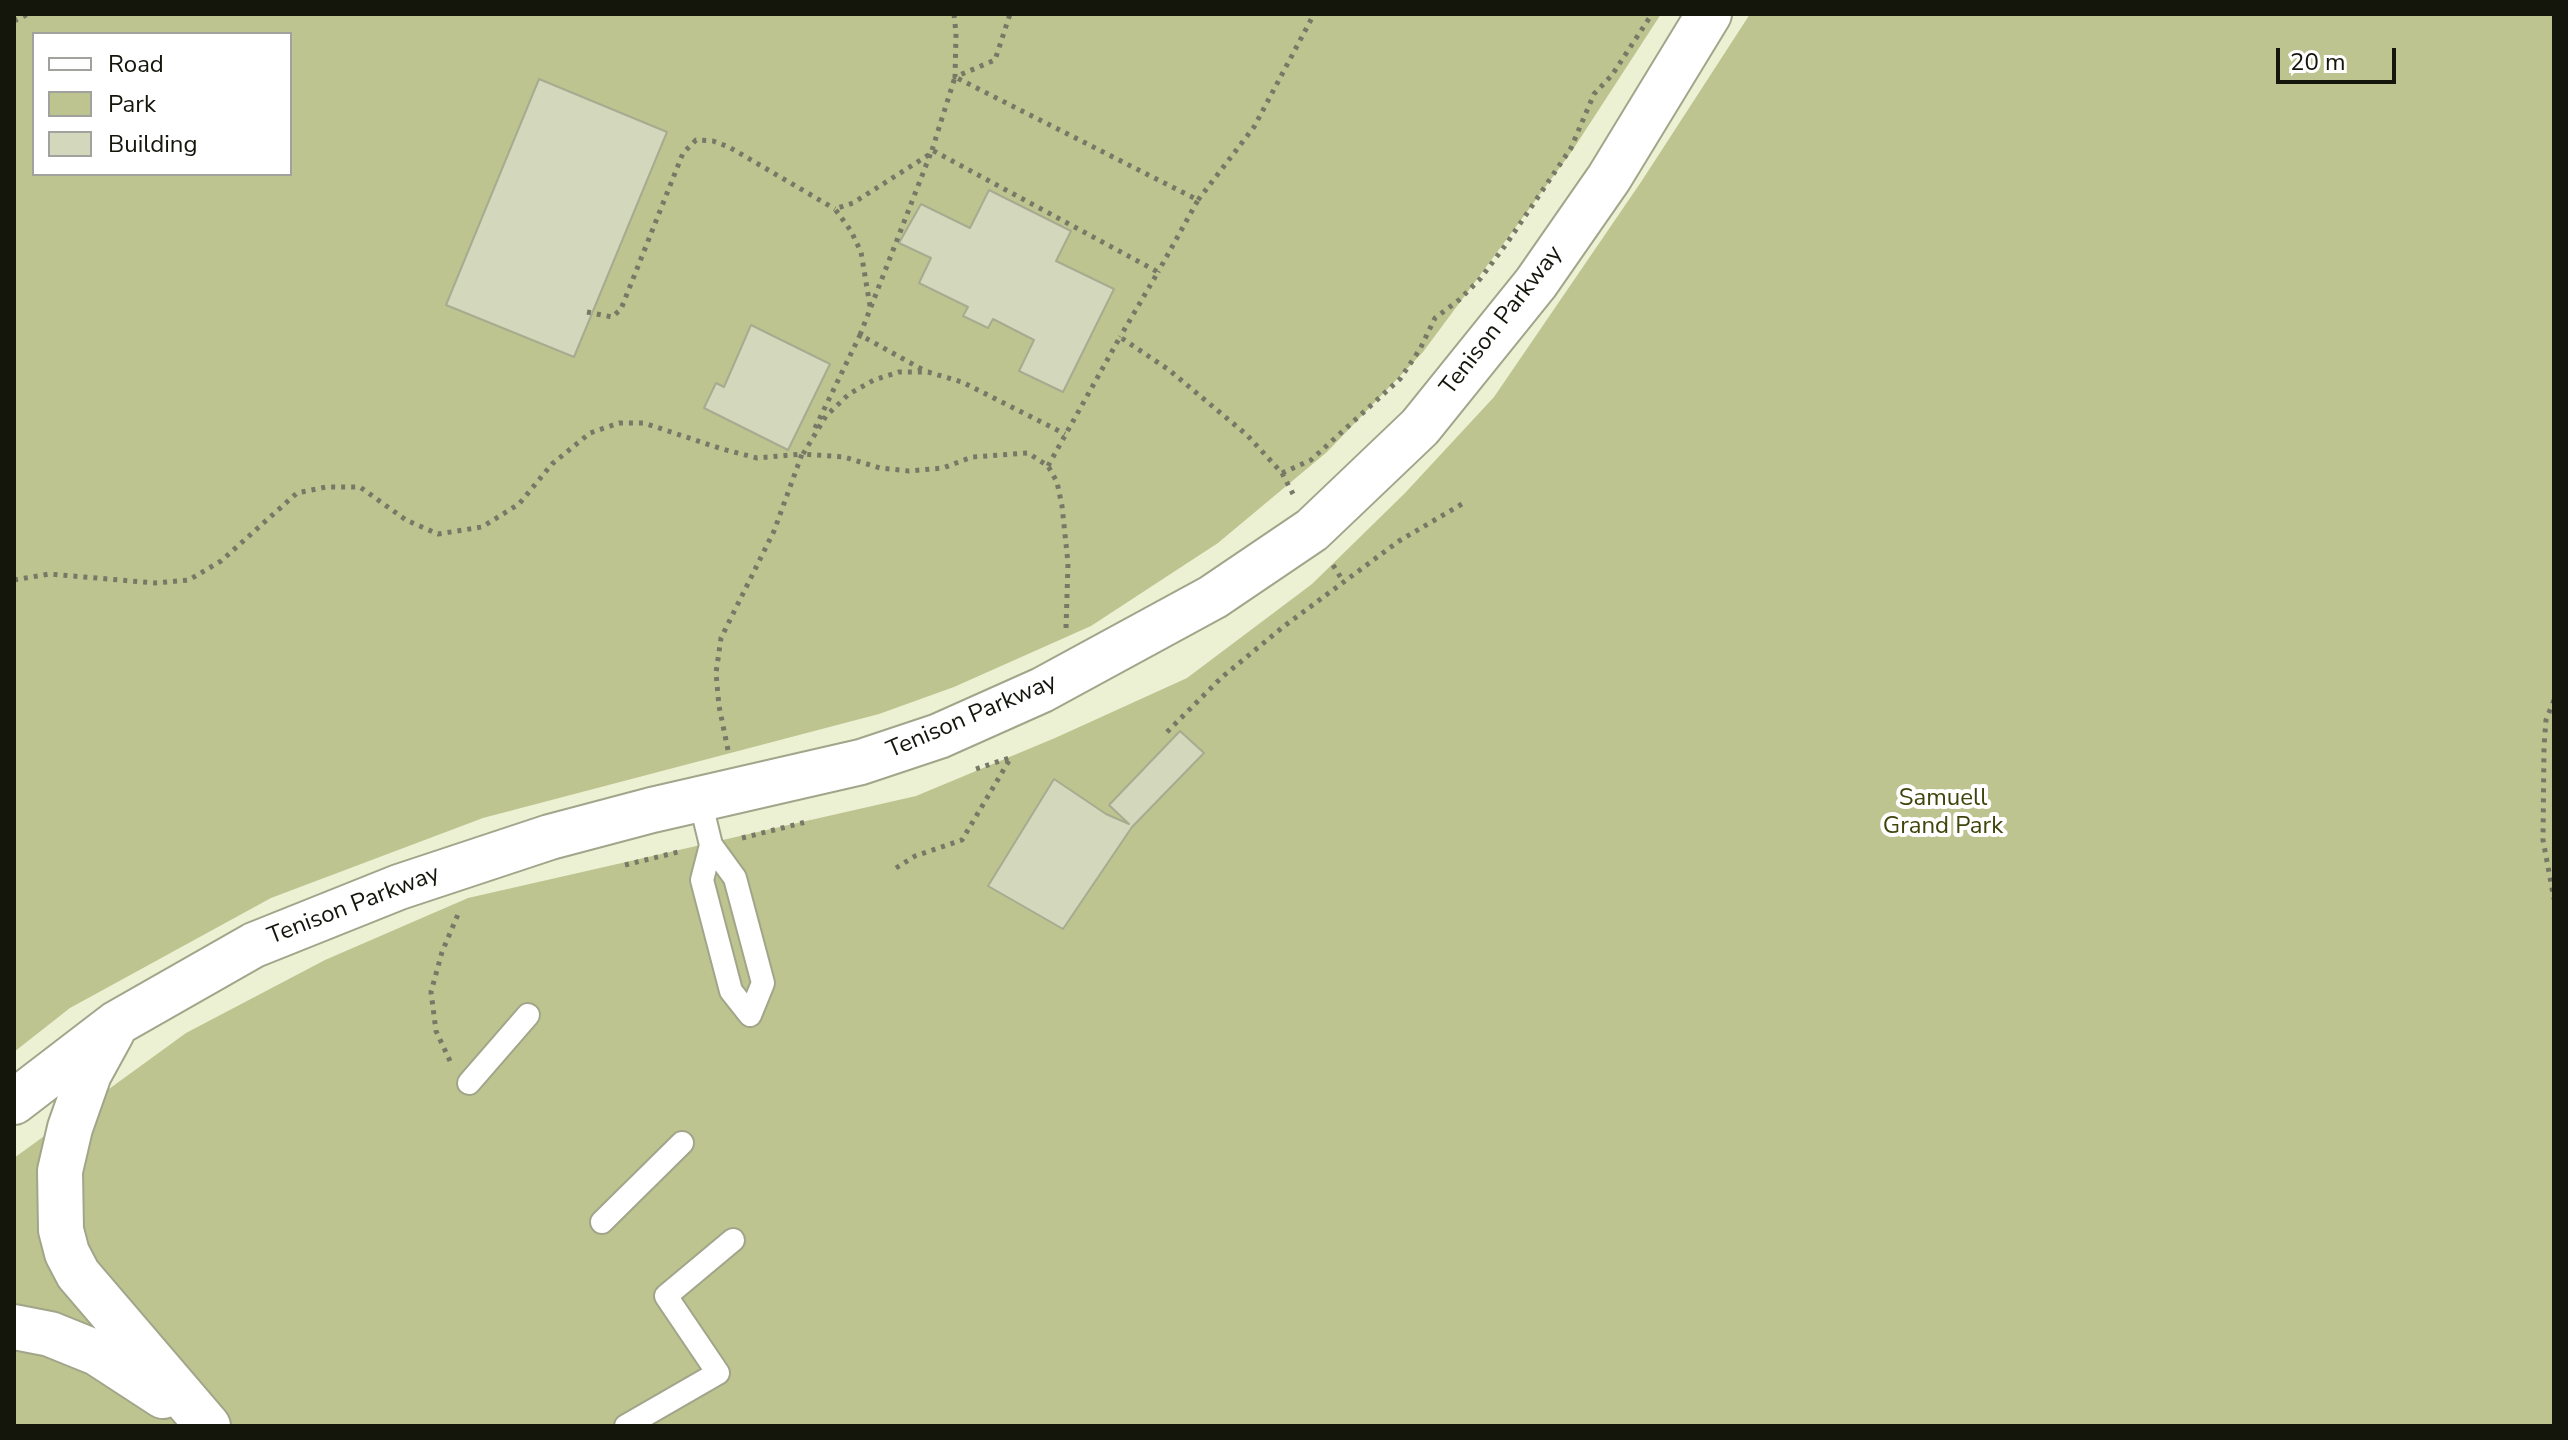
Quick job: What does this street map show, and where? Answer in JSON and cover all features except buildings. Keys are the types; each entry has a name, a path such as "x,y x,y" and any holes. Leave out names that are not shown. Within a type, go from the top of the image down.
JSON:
{"street":[{"name":"Tenison Parkway","path":"14,1102 117,1023 254,945 399,887 550,837 861,762 939,736 1042,690 1213,597 1312,530 1420,427 1536,283 1609,178 1709,14"},
{"path":"117,1023 89,1074 70,1128 60,1171 61,1230 67,1253 78,1274 206,1426"},
{"path":"14,1327 50,1334 97,1353 206,1426"}],"lane":[{"path":"700,800 711,845 735,878 763,983 750,1015 731,991 702,880 711,845"},
{"path":"469,1083 528,1015"},
{"path":"602,1222 682,1143"},
{"path":"626,1426 718,1373 666,1296 733,1240"}],"path":[{"path":"14,21 28,14"},
{"path":"731,758 719,706 716,673 721,638 774,531 802,454 860,335 931,152 955,77 954,14"},
{"path":"955,77 995,60 1010,14"},
{"path":"1048,466 1198,200 1254,127 1314,14"},
{"path":"1282,473 1311,460 1400,379 1420,349 1435,318 1480,279 1507,243 1571,148 1594,94 1612,75 1652,14"},
{"path":"955,77 1198,200"},
{"path":"587,312 612,317 621,309 683,153 696,140 713,141 729,147 835,209 861,252 870,307"},
{"path":"835,209 866,195 931,152"},
{"path":"931,152 1158,272"},
{"path":"860,335 928,372 962,382 1065,434"},
{"path":"1120,337 1169,370 1222,413 1282,473 1343,581"},
{"path":"802,454 826,416 849,394 874,380 899,372 928,372"},
{"path":"14,580 49,574 155,583 189,580 221,561 297,493 326,487 360,487 406,520 438,534 482,527 519,504 552,464 590,433 619,423 644,423 757,458 802,454 835,456 880,468 909,471 943,468 972,457 1028,453 1048,466 1057,482 1062,506 1069,599 1065,633"},
{"path":"1167,732 1221,678 1343,581 1399,541 1467,501"},
{"path":"2554,700 2546,720 2543,840 2554,899"},
{"path":"896,868 915,856 962,840 1015,749"},
{"path":"967,772 1012,757"},
{"path":"621,866 821,818"},
{"path":"461,909 442,952 431,992 436,1031 455,1069 469,1083"}],"green space":[{"path":"14,14 1661,14 1572,151 1423,352 1327,452 1218,543 1091,626 954,687 879,714 483,818 271,898 70,1008 14,1052"},
{"name":"Samuell Grand Park","path":"1750,14 2554,14 2554,1426 14,1426 14,1158 186,1033 325,960 468,898 916,796 1187,678 1312,584 1405,493 1494,397 1641,182"}]}
